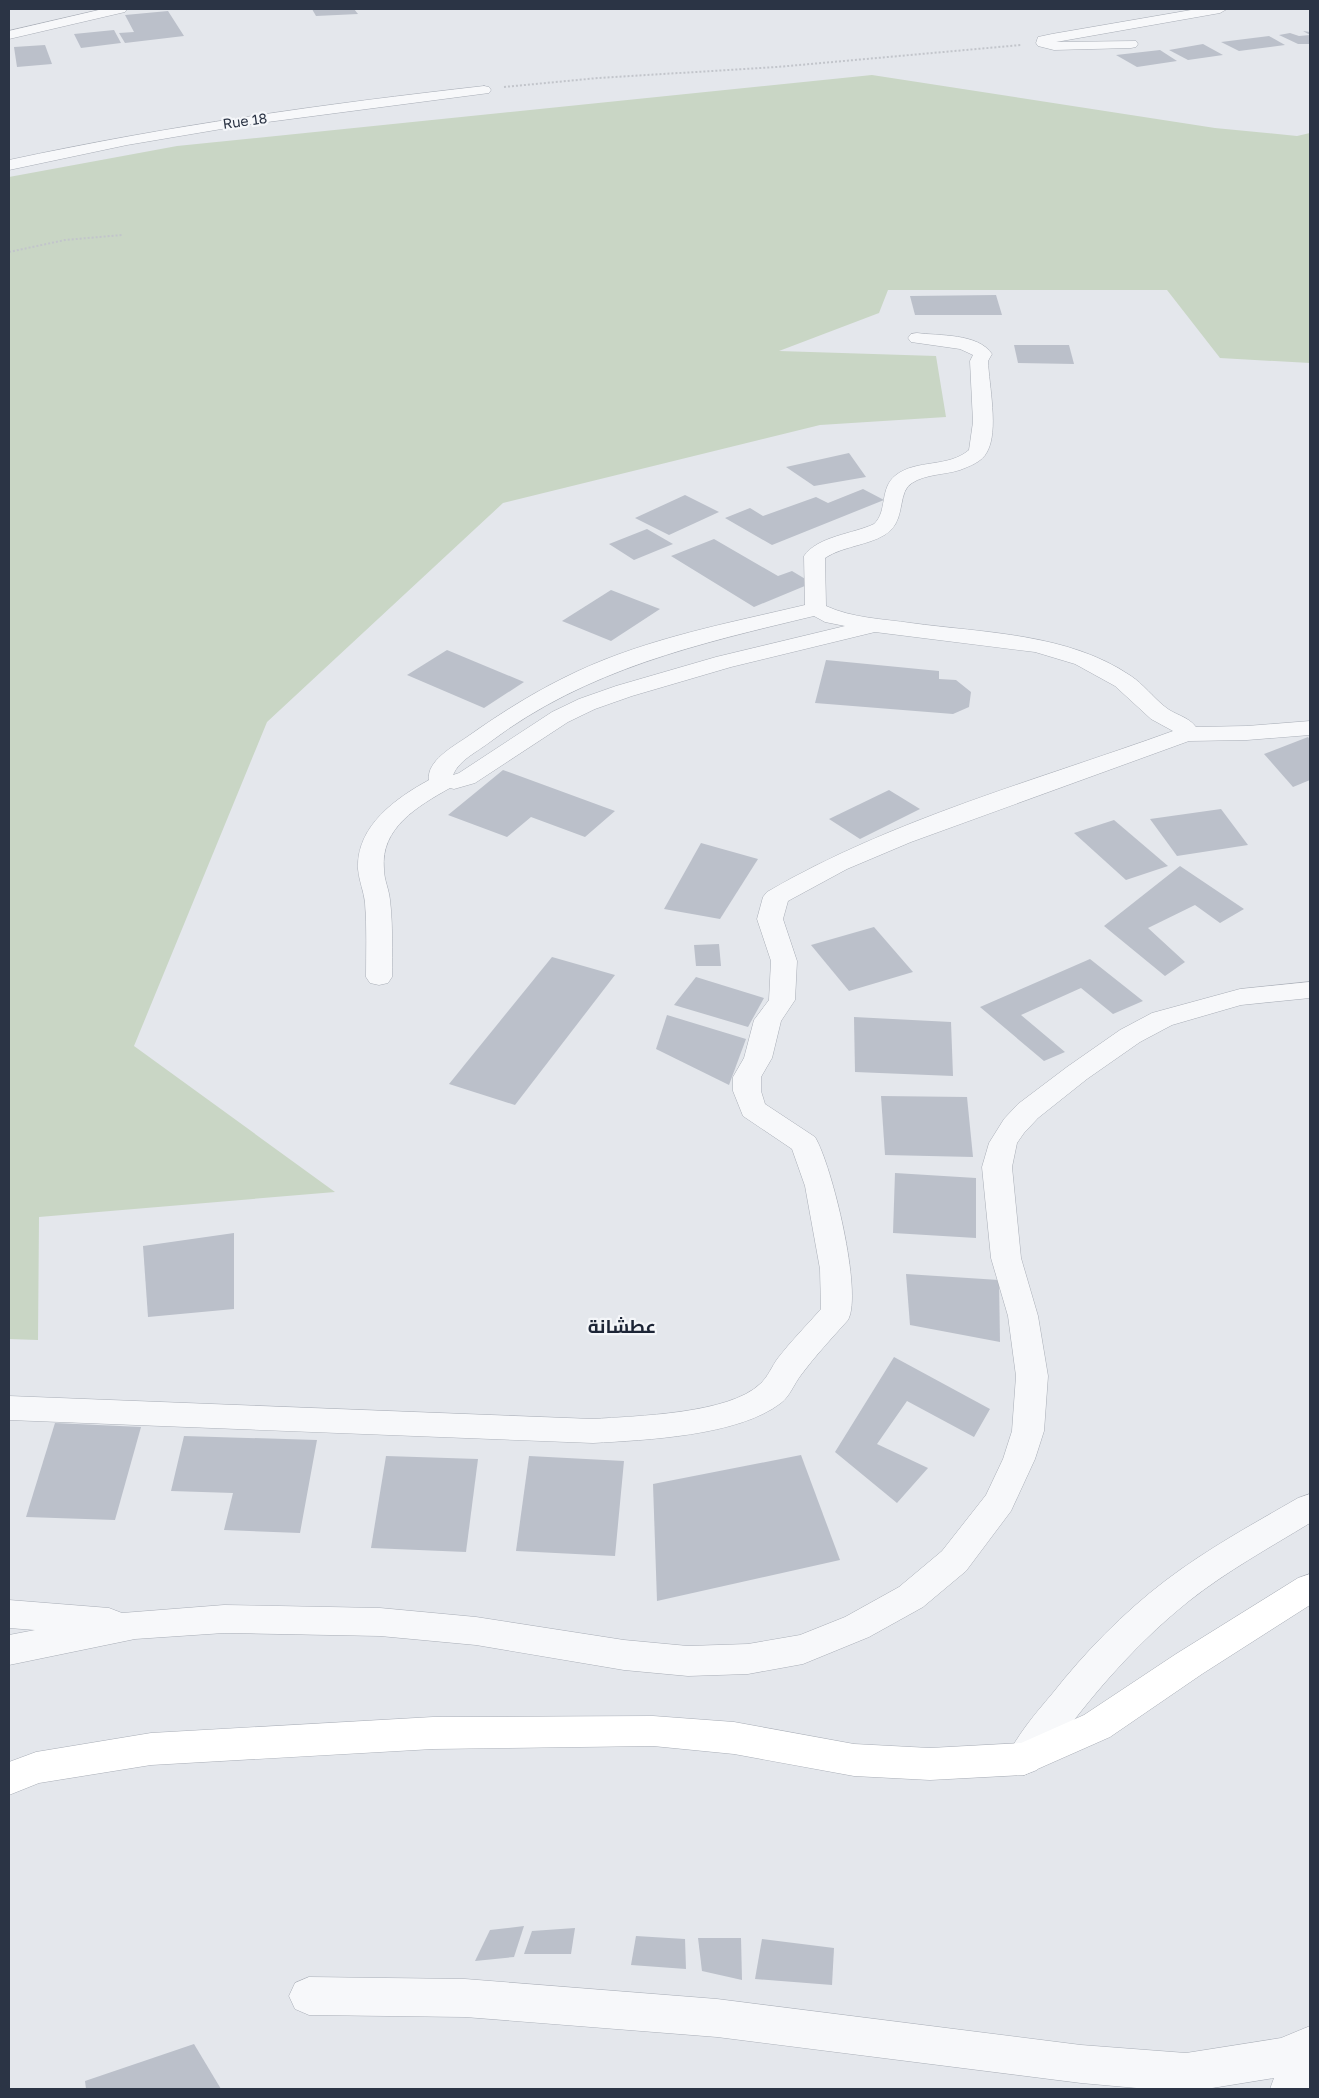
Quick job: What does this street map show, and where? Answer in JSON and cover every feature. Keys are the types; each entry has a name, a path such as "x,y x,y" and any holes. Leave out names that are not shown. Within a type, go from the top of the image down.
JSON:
{"main road":[{"path":"9,1779 36,1768 151,1749 433,1733 653,1731 734,1738 854,1760 930,1764 1024,1759 1097,1726 1189,1664 1310,1588"}],"street":[{"path":"9,35 120,9"},
{"path":"1043,42 1043,40 1052,38 1220,9"},
{"path":"32,16 43,26"},
{"path":"1043,42 1054,46 1131,44"},
{"name":"Rue 18","path":"9,165 72,150 194,128 484,90"},
{"path":"816,609 814,594 815,556 822,550 840,542 882,527 890,518 895,489 902,480 951,466 971,458 979,450 983,430 979,361 983,354 979,349 962,344 918,338"},
{"path":"875,625 724,662 624,690 560,717 467,778 454,782 440,779 440,773 457,755 482,736 560,688 630,659 681,643 816,609 833,617 875,625 1037,646 1083,659 1123,681 1159,714 1184,727 1186,734"},
{"path":"9,1408 593,1431 660,1426 715,1416 755,1404 771,1393 788,1368 837,1312 835,1268 820,1186 805,1144 753,1109 747,1092 747,1077 758,1058 768,1020 782,1000 784,962 770,919 776,897 804,880 882,844 1186,734 1247,733 1310,728"},
{"path":"379,977 377,894 371,869 374,842 388,821 413,799 446,781"},
{"path":"9,1650 135,1625 224,1619 380,1622 476,1631 624,1655 688,1661 748,1659 803,1649 857,1627 911,1597 954,1561 999,1502 1019,1459 1028,1431 1032,1376 1023,1316 1006,1258 997,1167 1003,1143 1014,1126 1028,1111 1077,1073 1130,1036 1162,1019 1240,997 1310,990"},
{"path":"1024,1759 1055,1714 1090,1672 1126,1634 1161,1604 1235,1551 1310,1507"},
{"path":"9,1614 135,1625"},
{"path":"309,1996 465,1998 717,2018 1081,2064 1186,2072 1283,2057 1310,2045"},
{"path":"1290,2089 1310,2059"}],"path":[{"path":"484,90 598,78 777,67 1043,42"},
{"path":"9,252 63,240 99,235 122,235"}],"green space":[{"path":"872,75 1215,128 1297,136 1310,133 1310,363 1220,358 1167,290 888,290 879,313 779,351 936,356 946,417 820,425 503,503 267,722 134,1046 335,1192 39,1217 38,1340 9,1339 9,177 177,146"}],"building":[{"path":"312,9 354,9 358,14 316,16"},
{"path":"168,11 184,36 125,43 119,33 134,32 125,15"},
{"path":"114,30 121,43 81,48 74,34"},
{"path":"1290,33 1299,36 1310,35 1310,44 1298,44 1279,35"},
{"path":"1269,36 1285,45 1239,51 1221,42"},
{"path":"1203,44 1223,55 1188,60 1169,50"},
{"path":"45,45 52,64 17,67 14,47"},
{"path":"1160,50 1177,61 1137,67 1116,55"},
{"path":"996,295 1002,315 915,315 910,296"},
{"path":"1014,345 1069,345 1074,364 1018,363"},
{"path":"849,453 866,477 814,486 786,467"},
{"path":"863,489 884,500 772,545 725,518 750,508 763,516 816,497 828,503"},
{"path":"685,495 719,512 669,535 635,518"},
{"path":"647,529 673,544 634,560 609,544"},
{"path":"714,539 778,576 792,571 812,583 754,607 671,556"},
{"path":"611,590 660,609 611,641 562,621"},
{"path":"447,650 524,682 484,708 407,675"},
{"path":"826,660 939,671 939,679 956,680 971,692 969,707 953,714 815,703"},
{"path":"1308,737 1310,740 1310,780 1293,787 1264,754"},
{"path":"503,770 615,811 585,837 531,817 507,837 448,815"},
{"path":"889,790 920,809 860,839 829,819"},
{"path":"1221,809 1248,845 1177,856 1150,819"},
{"path":"1114,820 1168,866 1126,880 1074,833"},
{"path":"701,843 758,859 720,919 664,909"},
{"path":"1180,866 1244,909 1220,923 1195,905 1148,928 1185,962 1165,976 1104,926"},
{"path":"874,927 913,972 849,991 811,945"},
{"path":"719,944 721,966 696,966 694,945"},
{"path":"552,957 615,975 515,1105 449,1084"},
{"path":"1090,959 1143,1001 1113,1014 1081,988 1021,1015 1065,1052 1044,1061 980,1007"},
{"path":"696,977 764,998 748,1027 674,1005"},
{"path":"667,1015 746,1039 729,1085 656,1049"},
{"path":"854,1017 951,1022 953,1076 855,1072"},
{"path":"881,1096 967,1097 973,1157 885,1155"},
{"path":"895,1173 976,1178 976,1238 893,1233"},
{"path":"234,1233 234,1309 148,1317 143,1246"},
{"path":"906,1274 999,1280 1000,1342 910,1325"},
{"path":"894,1357 990,1409 974,1437 907,1401 877,1444 928,1468 897,1503 835,1452"},
{"path":"55,1423 141,1427 115,1520 26,1517"},
{"path":"184,1436 317,1440 300,1533 224,1530 233,1493 171,1491"},
{"path":"801,1455 840,1560 657,1601 653,1484"},
{"path":"386,1456 478,1459 466,1552 371,1548"},
{"path":"529,1456 624,1461 615,1556 516,1551"},
{"path":"524,1926 514,1957 475,1961 490,1930"},
{"path":"575,1928 571,1954 524,1954 532,1931"},
{"path":"636,1936 685,1939 686,1969 631,1965"},
{"path":"698,1938 741,1938 742,1980 702,1971"},
{"path":"762,1939 834,1948 832,1985 755,1979"},
{"path":"194,2044 221,2089 86,2089 85,2081"}],"district":[{"name":"عطشانة","path":"622,1326"}]}
